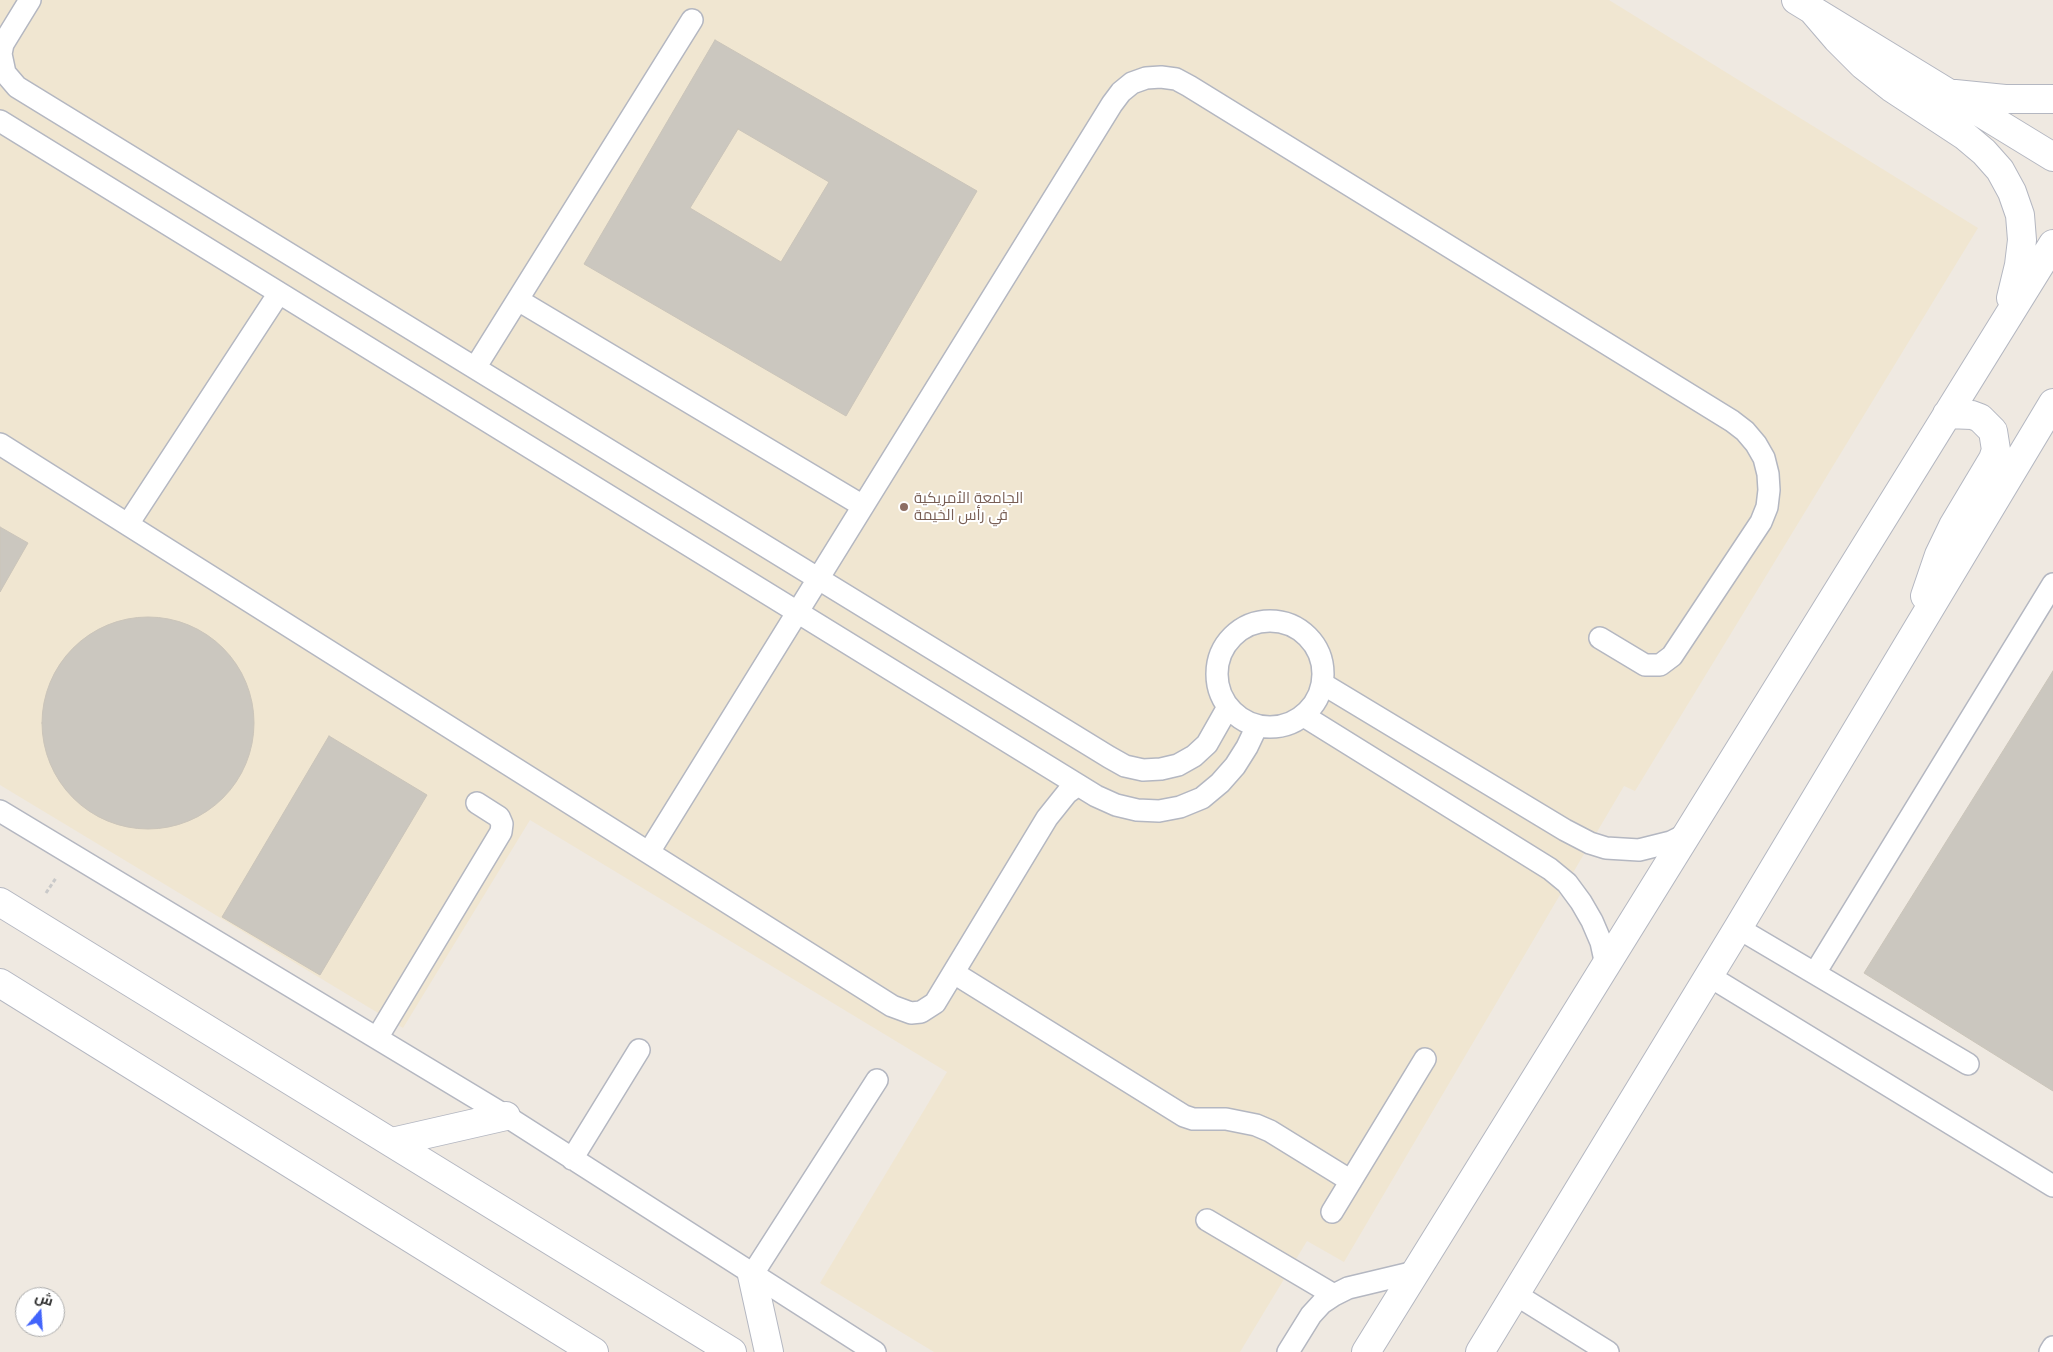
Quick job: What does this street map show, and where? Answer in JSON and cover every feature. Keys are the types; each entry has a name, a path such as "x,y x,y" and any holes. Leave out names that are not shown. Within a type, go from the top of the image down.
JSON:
{"street":[{"path":"1804,5 2053,157"},
{"path":"1804,5 1863,65 1892,88 1966,136 2000,170 2012,192 2020,216 2022,240 2019,265 2006,320"},
{"path":"1949,94 2005,99 2053,99"},
{"path":"1366,1352 2053,244"},
{"path":"1480,1352 2043,428 2053,403"},
{"path":"1918,631 1928,586 1939,555 1953,526 1993,459 1996,450 1992,431 1980,418 1972,415 1947,414"},
{"path":"0,902 732,1352"},
{"path":"0,983 594,1352"},
{"path":"392,1142 506,1116"},
{"path":"752,1275 768,1352"}],"lane":[{"path":"30,0 3,44 1,64 10,80 17,87 1125,766 1143,770 1161,769 1178,764 1194,756 1207,744 1228,707"},
{"path":"475,368 692,20"},
{"path":"649,852 1112,104 1121,92 1132,83 1146,78 1176,79 1732,421 1745,431 1756,444 1764,458 1768,474 1769,490 1764,514 1752,536 1672,656 1660,665 1646,665 1600,638"},
{"path":"0,121 1078,785 1116,805 1137,810 1159,811 1180,807 1202,798 1220,784 1235,766 1257,726"},
{"path":"128,524 279,293"},
{"path":"518,300 863,506"},
{"path":"0,444 892,1006 911,1013 921,1012 935,1004 1047,818 1062,799 1078,785"},
{"path":"1815,973 2053,584"},
{"path":"1278,622 1292,626 1304,633 1321,656 1324,670 1323,684 1316,701 1304,716 1287,725 1277,727 1257,726 1246,722 1228,707 1221,695 1217,681 1217,667 1228,641 1238,632 1251,624 1278,622"},
{"path":"1323,684 1590,843 1606,848 1639,850 1671,842 1685,835"},
{"path":"1304,716 1550,869 1567,883 1589,915 1601,942 1606,964"},
{"path":"377,1038 501,832 502,824 499,817 477,803"},
{"path":"0,811 506,1116 875,1352"},
{"path":"1738,928 1968,1064"},
{"path":"954,973 1184,1116 1193,1119 1226,1119 1256,1125 1270,1131 1351,1181"},
{"path":"1709,976 2053,1186"},
{"path":"572,1159 639,1050"},
{"path":"1332,1212 1425,1059"},
{"path":"752,1275 877,1080"},
{"path":"1207,1220 1334,1295"},
{"path":"1288,1352 1311,1315 1322,1303 1334,1295 1348,1288 1415,1272"},
{"path":"1515,1294 1608,1352"},
{"path":"2050,1352 2053,1347"}],"path":[{"path":"30,920 71,854"}],"shaded area":[{"name":"الجامعة الأمريكية في رأس الخيمة","path":"0,0 1609,0 1978,228 1635,791 1624,786 1344,1262 1307,1241 1240,1352 934,1352 820,1283 947,1072 530,820 403,1028 0,785"}],"building":[{"path":"715,40 977,191 846,416 584,264","holes":["738,129 829,182 781,262 690,208"]},
{"path":"0,527 28,543 0,592"},
{"path":"148,617 169,619 188,625 207,635 223,648 236,664 246,683 252,702 254,723 252,744 246,763 236,782 223,798 207,811 188,821 169,827 148,829 127,827 108,821 89,811 73,798 60,782 50,763 44,744 42,723 44,702 50,683 60,664 73,648 89,635 108,625 127,619"},
{"path":"2053,671 2053,1091 1864,973"},
{"path":"329,736 427,795 320,975 222,917"}],"place":[{"name":"الجامعة الأمريكية في رأس الخيمة","path":"904,507"}]}
